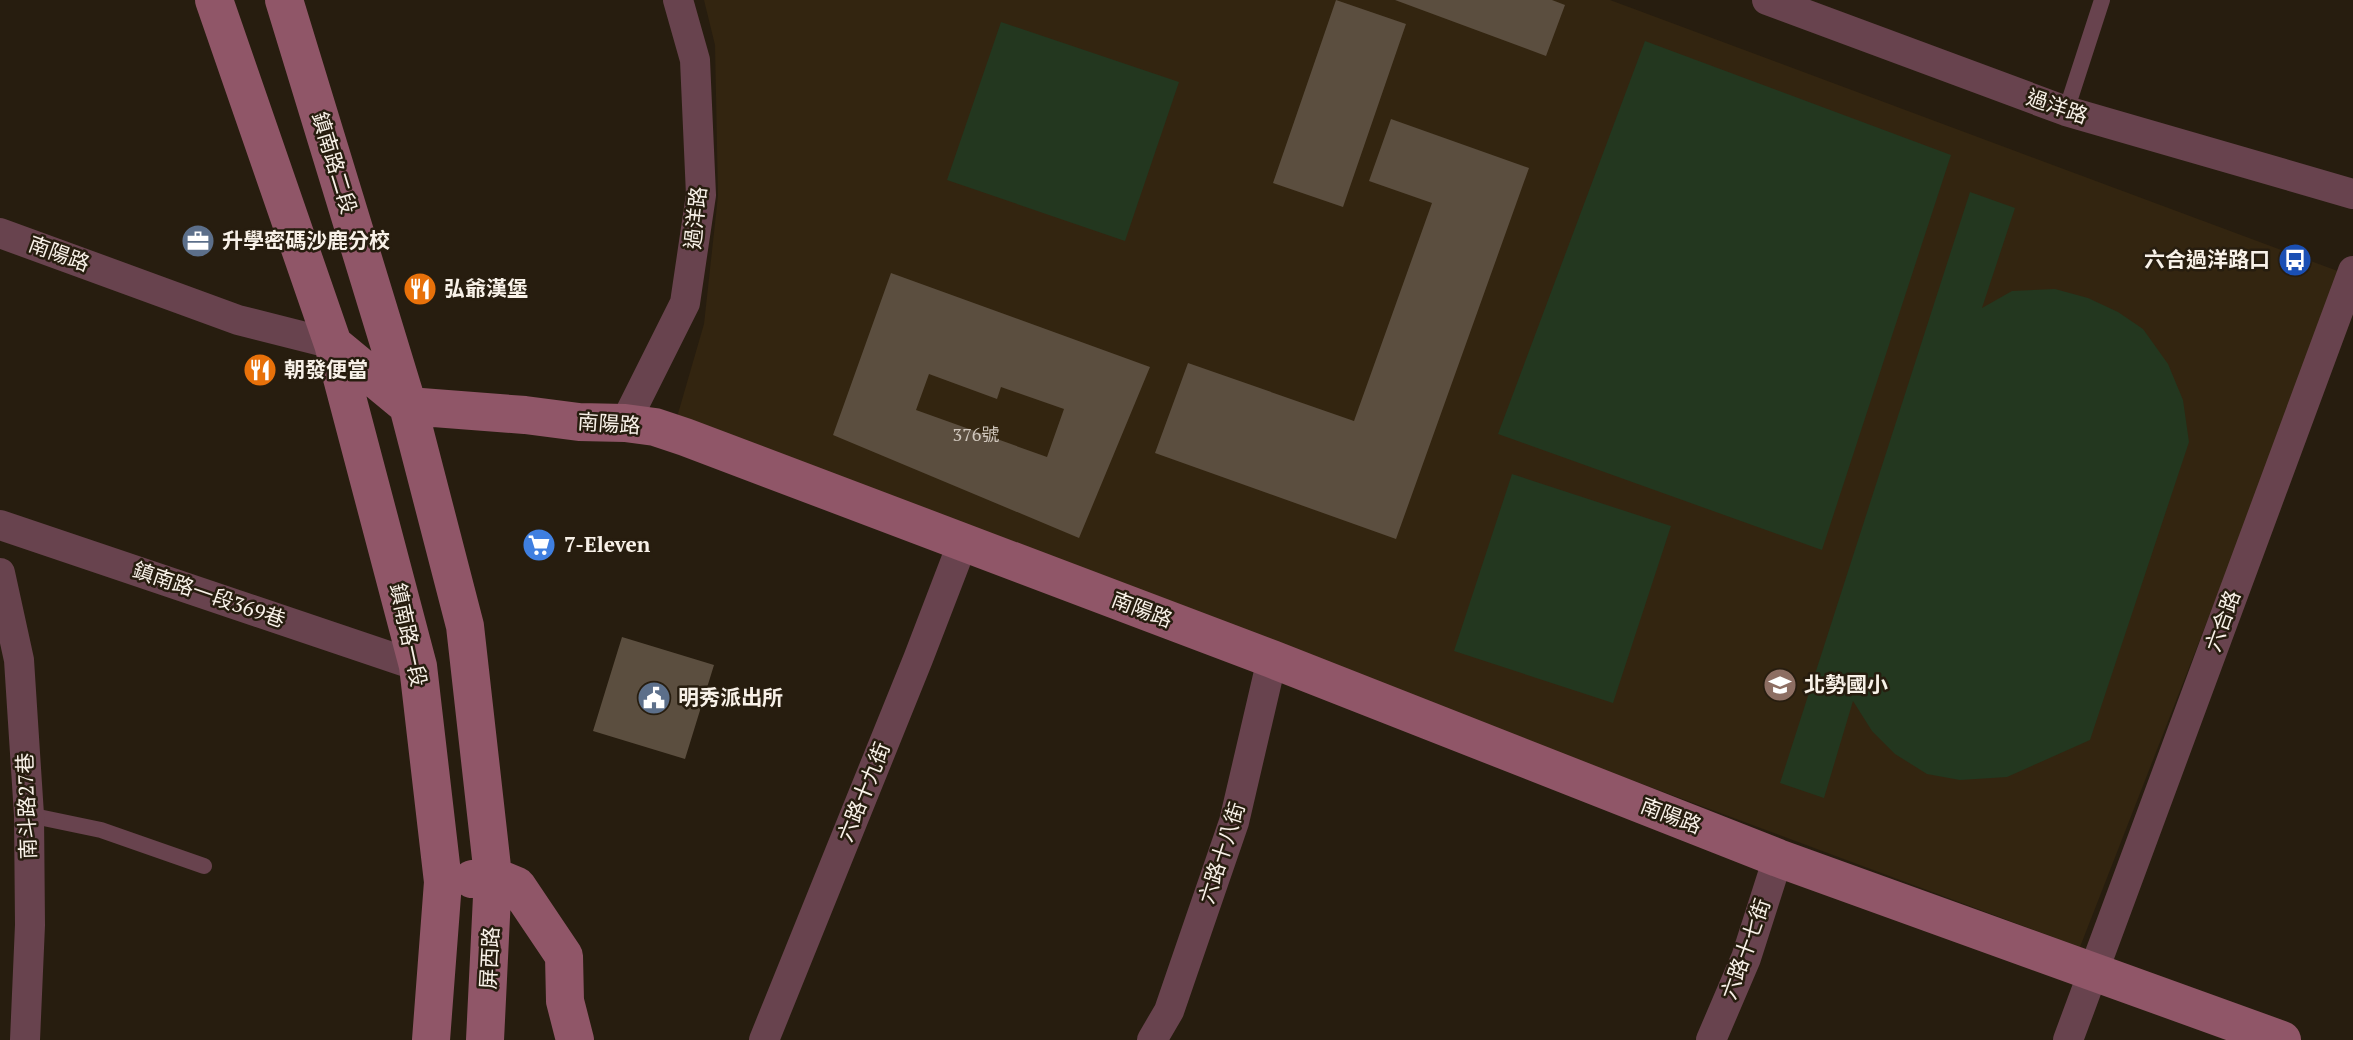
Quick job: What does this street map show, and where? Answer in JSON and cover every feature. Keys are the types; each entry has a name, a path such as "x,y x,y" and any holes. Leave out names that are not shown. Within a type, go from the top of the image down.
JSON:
{"street":[{"path":"214,0 333,344"},
{"name":"鎮南路二段","path":"284,0 408,406"},
{"name":"過洋路","path":"625,423 685,303 701,195 695,60 678,0"},
{"name":"過洋路","path":"1767,0 2067,111 2353,194"},
{"name":"南陽路","path":"0,233 238,320 333,344 408,406 579,422 625,423 655,427 685,437 1272,659 1778,858 2282,1040"},
{"name":"六合路","path":"2068,1040 2353,271"},
{"name":"鎮南路一段","path":"333,344 418,666 443,882"},
{"path":"408,406 466,626 493,876"},
{"name":"鎮南路一段369巷","path":"0,525 418,666"},
{"name":"六路十九街","path":"764,1040 913,672 962,542"},
{"name":"南斗路27巷","path":"0,573 19,660 29,815 30,925 25,1040"},
{"name":"六路十八街","path":"1152,1040 1170,1010 1234,821 1272,659"},
{"name":"六路十七街","path":"1712,1040 1746,958 1778,858"},
{"path":"431,1040 443,882 493,876 517,886 564,956 565,1001 575,1040"},
{"name":"屏西路","path":"485,1040 493,876"}],"lane":[{"path":"2067,111 2102,0"},
{"path":"29,815 101,830 204,866"}],"shaded area":[{"name":"北勢國小","path":"704,0 1610,0 2343,273 2080,947 675,424 704,324 718,196 715,45"}],"green space":[{"path":"1001,22 1179,82 1125,241 947,180"},
{"path":"1645,41 1951,155 1822,550 1498,434"},
{"path":"1970,192 2015,208 1982,308 2012,291 2055,289 2088,298 2118,312 2143,329 2168,364 2183,400 2189,442 2090,740 2007,777 1960,780 1927,774 1895,754 1872,731 1853,701 1824,798 1780,783"},
{"path":"1512,474 1671,526 1613,703 1454,651"}],"building":[{"path":"1336,0 1406,24 1343,207 1273,183"},
{"path":"1395,0 1552,0 1565,5 1546,56"},
{"path":"1391,119 1529,168 1396,539 1155,453 1188,363 1354,421 1432,203 1369,181"},
{"path":"891,273 1150,367 1079,538 833,435","holes":["929,374 997,399 1001,387 1064,409 1047,457 916,410"]},
{"name":"明秀派出所","path":"622,637 714,665 685,759 593,731"}],"place":[{"name":"升學密碼沙鹿分校","path":"198,241"},
{"name":"六合過洋路口","path":"2295,260"},
{"name":"弘爺漢堡","path":"420,289"},
{"name":"朝發便當","path":"260,370"},
{"name":"7-Eleven","path":"539,545"},
{"name":"北勢國小","path":"1780,685"},
{"name":"明秀派出所","path":"654,698"}]}
